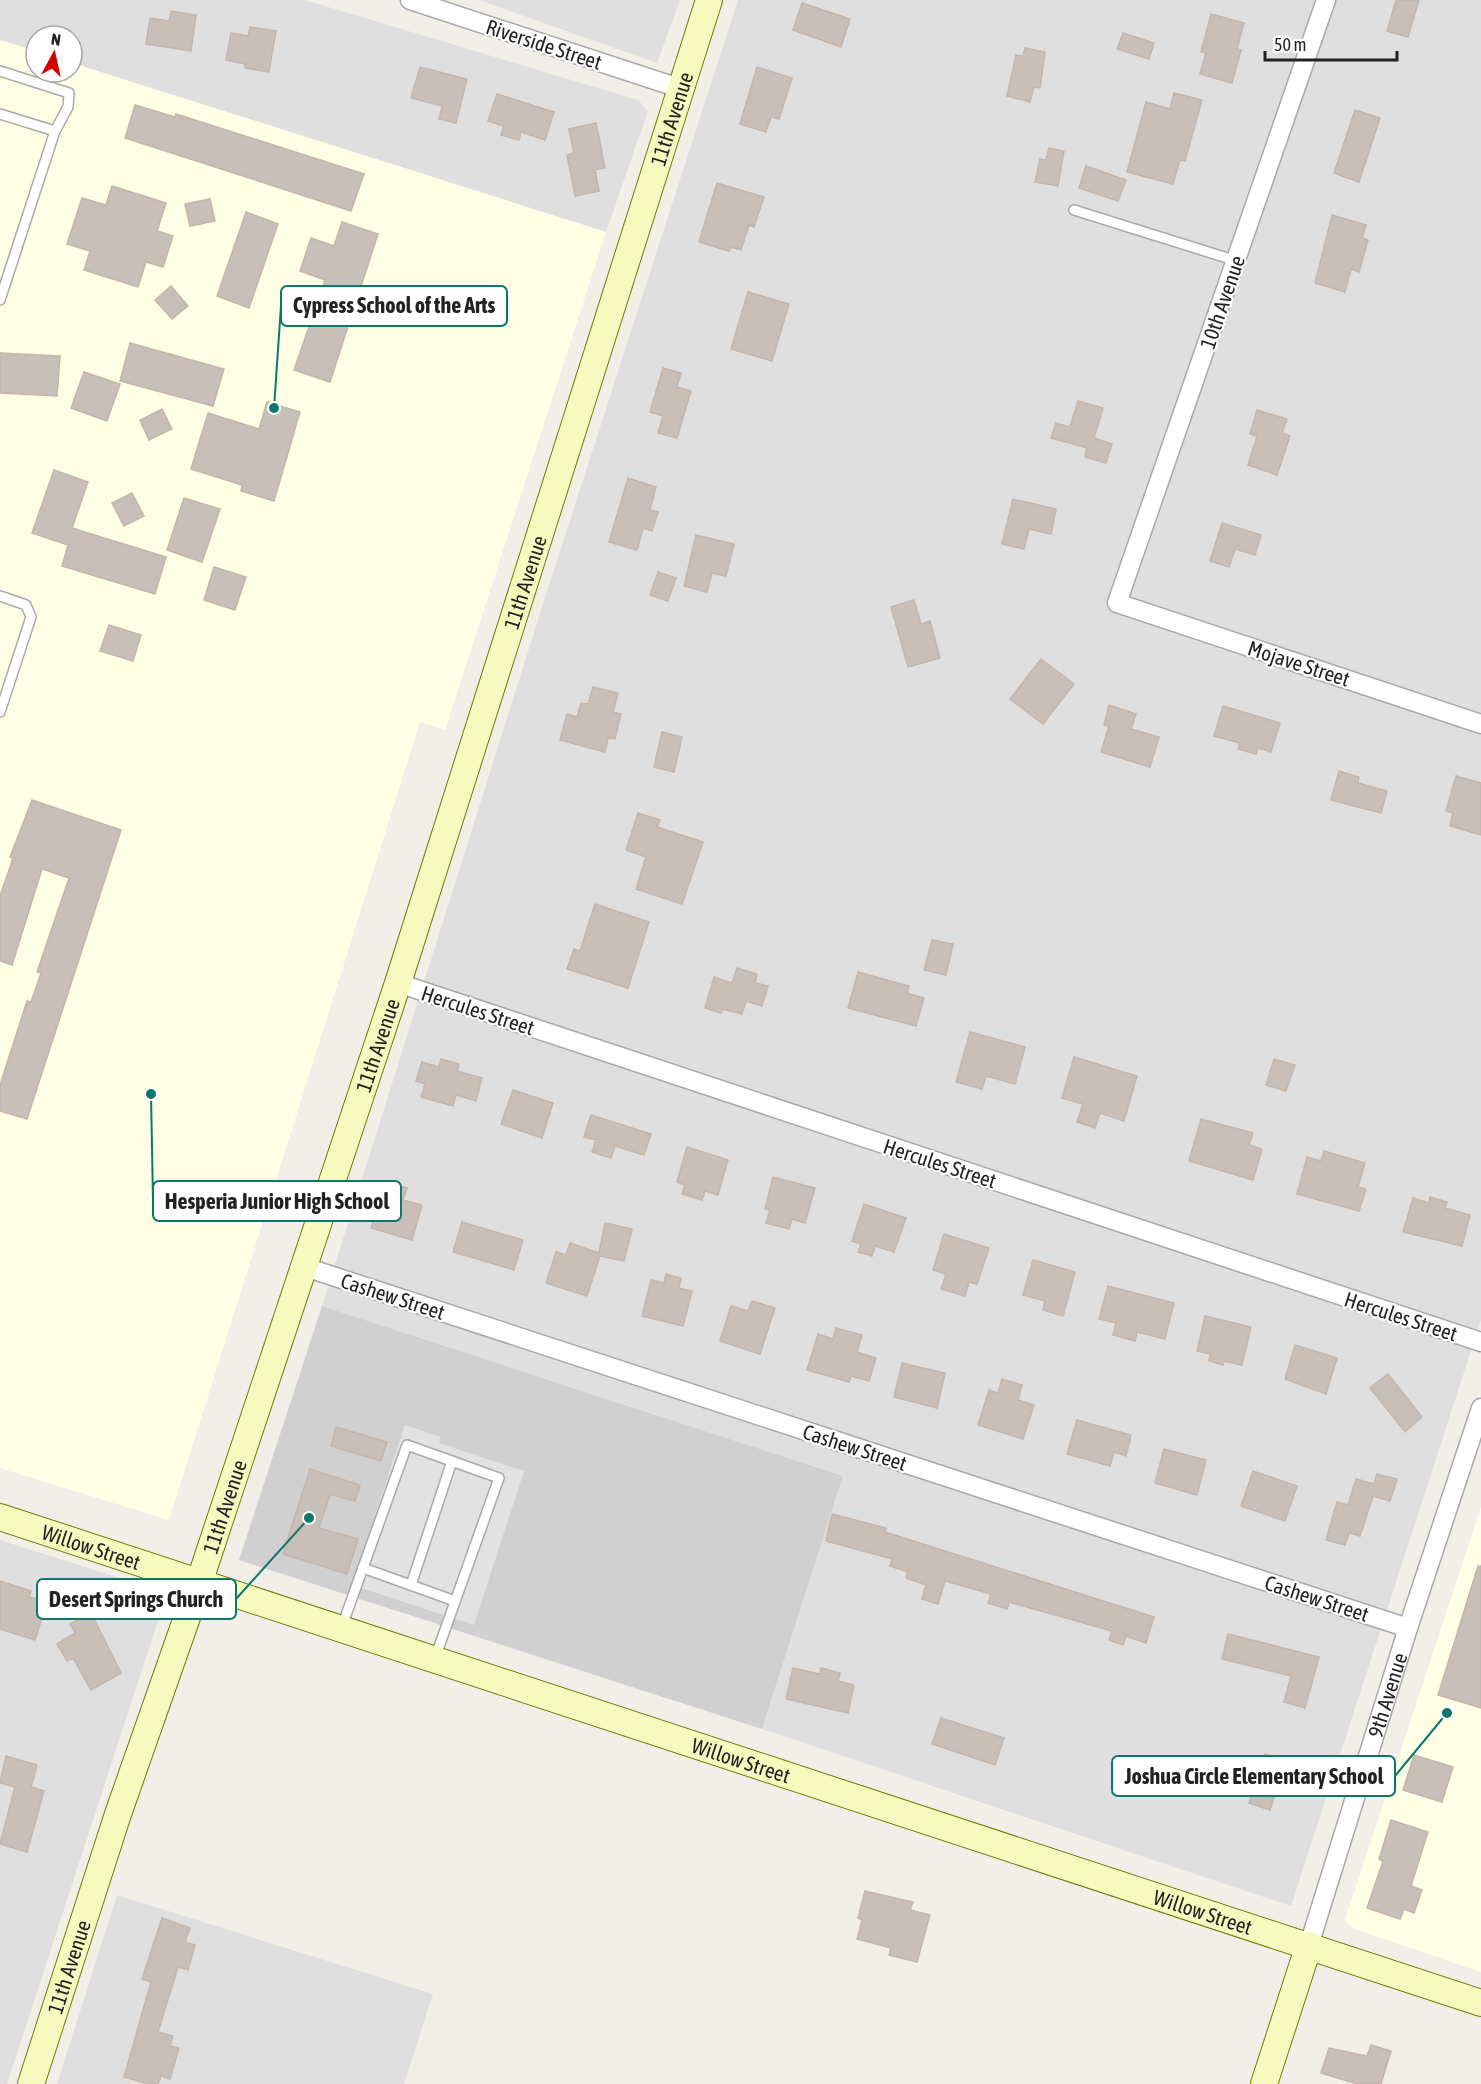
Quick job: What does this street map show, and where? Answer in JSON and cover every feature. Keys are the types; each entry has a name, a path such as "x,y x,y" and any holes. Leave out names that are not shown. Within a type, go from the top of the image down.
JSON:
{"main road":[{"name":"11th Avenue","path":"31,2084 118,1814 199,1583 302,1266 398,983 679,88 709,0"},
{"name":"Willow Street","path":"0,1517 340,1631 1310,1944 1481,2003"},
{"name":"9th Avenue","path":"1264,2084 1310,1944"}],"street":[{"name":"Riverside Street","path":"410,0 679,88"},
{"name":"10th Avenue","path":"1117,603 1326,0"},
{"name":"Mojave Street","path":"1117,603 1481,724"},
{"name":"Hercules Street","path":"398,983 1481,1342"},
{"name":"Cashew Street","path":"302,1266 1408,1628"},
{"name":"9th Avenue","path":"1310,1944 1408,1628 1481,1408"}],"lane":[{"path":"0,72 69,93 68,107 55,131 0,300"},
{"path":"0,114 55,131"},
{"path":"1074,210 1237,261"},
{"path":"0,596 26,605 31,617 0,712"},
{"path":"340,1631 407,1445 499,1478 434,1661"},
{"path":"411,1585 452,1461"},
{"path":"363,1568 455,1601"}],"shaded area":[{"path":"0,0 305,0 638,100 648,111 606,232 84,67 84,24 24,24 24,47 0,40"},
{"path":"479,0 680,0 657,63"},
{"path":"738,0 1481,0 1481,1320 1291,1906 762,1729 843,1476 322,1306 542,607"},
{"path":"0,40 24,47 24,84 84,84 84,67 606,232 445,730 420,722 169,1520 0,1468"},
{"path":"322,1306 843,1476 762,1729 239,1560"},
{"path":"405,1425 441,1437 439,1443 524,1471 474,1625 352,1585"},
{"path":"1481,1507 1481,1972 1352,1928 1345,1920"},
{"path":"0,1540 167,1593 7,2084 0,2084"},
{"path":"117,1895 433,1994 404,2084 57,2084"}],"building":[{"path":"1396,0 1419,0 1408,37 1387,31"},
{"path":"802,3 850,19 841,47 793,30"},
{"path":"171,11 196,15 191,51 146,44 150,18 169,21"},
{"path":"1211,14 1244,23 1237,49 1241,50 1232,83 1200,74 1206,53 1201,52"},
{"path":"250,27 276,31 269,72 245,68 245,64 226,60 231,33 248,36"},
{"path":"1123,33 1154,43 1149,59 1117,49"},
{"path":"1025,48 1045,52 1040,88 1034,87 1030,102 1007,96 1016,55 1023,56"},
{"path":"420,67 467,79 456,123 439,119 442,106 411,98"},
{"path":"757,67 792,78 779,119 771,117 766,132 740,124"},
{"path":"1174,93 1202,100 1185,161 1180,160 1173,184 1127,172 1146,102 1170,109"},
{"path":"497,94 554,112 545,140 521,132 519,140 501,135 504,126 488,121"},
{"path":"135,105 175,117 176,114 364,174 351,211 125,138"},
{"path":"1355,110 1380,118 1359,182 1334,173"},
{"path":"596,123 605,168 595,170 599,191 575,196 567,155 574,153 569,129"},
{"path":"1049,148 1064,151 1058,186 1035,182 1040,159 1046,160"},
{"path":"1086,166 1126,180 1118,201 1079,188"},
{"path":"717,183 764,197 754,227 749,225 741,250 731,247 729,251 699,242"},
{"path":"112,186 166,203 157,231 173,236 163,267 146,262 138,287 84,270 90,251 67,244 82,198 106,205"},
{"path":"210,199 215,221 190,226 185,204"},
{"path":"246,212 278,224 249,308 217,296"},
{"path":"1332,215 1366,225 1362,238 1368,240 1359,272 1351,269 1345,292 1315,283"},
{"path":"342,222 378,234 330,382 294,370 325,280 300,271 311,238 334,246"},
{"path":"171,286 188,306 172,319 155,300"},
{"path":"748,292 789,304 772,361 731,349"},
{"path":"130,343 224,369 213,406 120,381"},
{"path":"0,353 60,356 57,396 0,393"},
{"path":"663,368 681,373 677,387 691,391 677,438 658,433 663,416 650,412"},
{"path":"84,372 120,384 107,421 71,408"},
{"path":"1078,401 1103,408 1094,438 1112,444 1106,463 1085,457 1087,448 1051,438 1056,423 1070,427"},
{"path":"267,402 300,412 274,501 241,491 242,485 191,469 208,413 259,429"},
{"path":"162,409 172,429 149,440 140,420"},
{"path":"1257,410 1287,419 1282,433 1290,436 1277,475 1248,465 1257,436 1250,434"},
{"path":"54,470 88,482 72,528 166,557 155,594 62,566 68,545 32,533"},
{"path":"628,478 656,487 650,510 658,512 652,531 643,528 637,550 609,542"},
{"path":"132,493 144,516 124,526 112,503"},
{"path":"184,498 220,509 202,562 167,550"},
{"path":"1013,499 1056,509 1051,534 1029,529 1024,549 1002,544"},
{"path":"1222,523 1261,535 1255,555 1235,549 1229,567 1210,561"},
{"path":"696,535 734,544 726,576 712,573 707,592 684,586"},
{"path":"214,567 246,577 235,610 204,600"},
{"path":"658,572 676,578 668,601 650,595"},
{"path":"914,600 921,624 930,621 940,658 908,667 891,607"},
{"path":"109,625 141,635 133,661 100,651"},
{"path":"1041,659 1074,684 1043,724 1010,699"},
{"path":"593,687 618,693 613,712 621,714 615,739 608,738 605,752 560,740 567,714 577,717 581,703 588,704"},
{"path":"1109,705 1136,714 1131,729 1159,737 1150,767 1101,752 1109,726 1104,725"},
{"path":"1223,706 1280,723 1271,752 1258,748 1256,754 1238,749 1240,743 1214,736"},
{"path":"662,732 682,737 674,772 654,767"},
{"path":"1339,771 1359,777 1358,783 1387,791 1381,813 1331,800"},
{"path":"1456,776 1481,783 1481,835 1450,826 1453,813 1446,811"},
{"path":"32,800 121,830 27,1119 0,1111 0,1085 27,1001 31,1002 41,973 37,972 69,878 42,869 12,965 0,961 0,896 13,858 10,857"},
{"path":"638,813 660,820 657,827 703,842 682,904 636,889 646,857 626,850"},
{"path":"595,904 649,922 628,988 567,969 574,949 580,951"},
{"path":"932,940 953,944 946,975 924,970"},
{"path":"737,968 757,974 755,983 768,986 762,1006 746,1001 742,1014 723,1009 721,1013 705,1008 714,977 732,983"},
{"path":"858,972 909,986 907,993 924,998 916,1026 848,1008"},
{"path":"970,1032 1025,1047 1015,1084 986,1076 982,1089 956,1082"},
{"path":"1074,1057 1137,1076 1124,1121 1100,1113 1095,1128 1077,1122 1083,1104 1062,1098"},
{"path":"441,1059 459,1064 457,1071 482,1078 476,1101 456,1095 453,1106 421,1097 425,1084 416,1081 422,1062 439,1067"},
{"path":"1274,1059 1295,1065 1286,1091 1266,1085"},
{"path":"513,1090 553,1103 542,1138 501,1124"},
{"path":"591,1115 651,1134 644,1155 615,1146 611,1158 592,1152 596,1140 584,1137"},
{"path":"1201,1119 1253,1133 1249,1145 1262,1149 1253,1180 1189,1161"},
{"path":"687,1147 728,1160 718,1195 705,1191 702,1200 682,1194 685,1185 677,1182"},
{"path":"1324,1151 1365,1163 1358,1187 1366,1189 1359,1211 1297,1194 1307,1157 1321,1161"},
{"path":"773,1177 815,1188 805,1223 792,1219 789,1229 766,1223 770,1210 765,1209"},
{"path":"385,1182 407,1188 403,1200 422,1205 412,1240 371,1228"},
{"path":"1430,1197 1447,1202 1445,1208 1470,1215 1462,1246 1403,1232 1413,1198 1429,1203"},
{"path":"864,1204 906,1218 894,1252 875,1246 872,1256 858,1252 861,1244 852,1241"},
{"path":"462,1222 523,1240 514,1270 453,1252"},
{"path":"605,1223 632,1229 624,1261 600,1256 587,1296 546,1283 556,1252 566,1255 570,1243 599,1253"},
{"path":"944,1234 989,1248 977,1284 969,1282 965,1296 941,1289 946,1274 933,1270"},
{"path":"1033,1260 1075,1272 1063,1316 1043,1310 1045,1301 1023,1295"},
{"path":"666,1274 681,1278 679,1288 692,1291 683,1326 642,1316 651,1280 664,1283"},
{"path":"1108,1286 1174,1303 1165,1339 1137,1332 1135,1341 1113,1335 1116,1323 1099,1319"},
{"path":"752,1301 775,1308 760,1354 720,1341 731,1306 748,1311"},
{"path":"1205,1316 1251,1327 1242,1365 1224,1361 1223,1365 1209,1361 1210,1354 1197,1351"},
{"path":"836,1328 862,1335 857,1352 876,1358 869,1381 851,1376 849,1382 807,1370 818,1334 833,1339"},
{"path":"1295,1345 1337,1358 1326,1394 1285,1379"},
{"path":"902,1363 945,1373 937,1408 894,1397"},
{"path":"1388,1374 1422,1417 1405,1432 1370,1388"},
{"path":"1002,1379 1022,1385 1018,1400 1034,1405 1023,1439 978,1425 989,1390 998,1393"},
{"path":"1077,1420 1131,1435 1126,1456 1114,1452 1110,1466 1067,1454"},
{"path":"336,1427 387,1442 381,1461 331,1446"},
{"path":"1164,1449 1206,1460 1197,1495 1155,1483"},
{"path":"310,1469 360,1485 355,1501 330,1494 319,1528 358,1539 347,1574 283,1554"},
{"path":"1253,1471 1297,1486 1285,1521 1241,1506"},
{"path":"1377,1474 1397,1479 1390,1501 1373,1496 1360,1536 1349,1533 1345,1545 1326,1540 1337,1502 1348,1505 1356,1479 1374,1484"},
{"path":"832,1514 886,1528 885,1532 1154,1617 1146,1643 1126,1636 1123,1645 1109,1640 1112,1631 1009,1602 1007,1609 988,1603 991,1594 945,1581 938,1604 922,1599 926,1585 906,1578 908,1572 890,1566 892,1559 826,1541"},
{"path":"1478,1566 1481,1566 1481,1708 1438,1695"},
{"path":"0,1581 31,1591 29,1597 47,1602 35,1640 0,1629"},
{"path":"91,1613 121,1673 91,1690 73,1658 67,1661 57,1644 75,1633 70,1624"},
{"path":"1228,1634 1319,1657 1305,1708 1284,1702 1291,1676 1222,1659"},
{"path":"793,1668 820,1674 821,1668 840,1673 838,1681 854,1685 848,1713 786,1699"},
{"path":"941,1718 1004,1738 995,1765 932,1744"},
{"path":"1265,1754 1296,1764 1289,1785 1279,1782 1270,1810 1249,1803 1253,1789 1247,1787 1252,1770 1260,1772"},
{"path":"1414,1755 1453,1767 1442,1802 1403,1790"},
{"path":"6,1756 37,1765 31,1787 44,1791 27,1852 0,1844 15,1787 0,1783"},
{"path":"1391,1820 1428,1832 1411,1886 1422,1890 1414,1913 1404,1909 1400,1919 1367,1908 1383,1861 1379,1859"},
{"path":"865,1891 913,1902 910,1910 930,1915 917,1962 889,1955 891,1948 857,1939 862,1920 858,1918"},
{"path":"162,1918 190,1928 185,1942 195,1945 188,1970 178,1967 158,2032 173,2036 170,2046 179,2048 170,2079 161,2076 158,2084 149,2084 124,2077 151,1982 142,1979"},
{"path":"1371,2045 1391,2051 1381,2084 1357,2084 1321,2073 1329,2048 1367,2056"}],"place":[{"name":"Cypress School of the Arts","path":"274,408"},
{"name":"Hesperia Junior High School","path":"151,1094"},
{"name":"Desert Springs Church","path":"309,1518"},
{"name":"Joshua Circle Elementary School","path":"1447,1713"}]}
